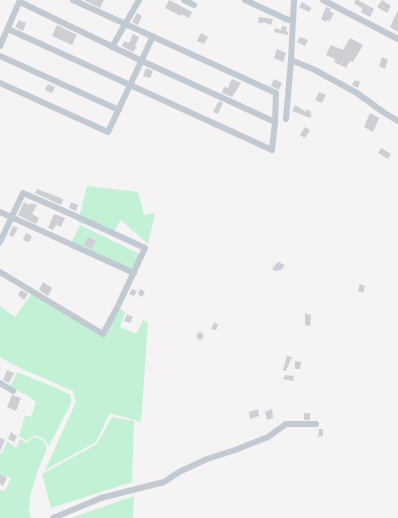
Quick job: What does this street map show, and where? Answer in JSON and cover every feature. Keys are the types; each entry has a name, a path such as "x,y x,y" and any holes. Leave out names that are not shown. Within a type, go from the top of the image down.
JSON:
{"street":[{"path":"8,29 272,150 276,93 73,0"},
{"path":"112,47 139,0"},
{"path":"184,0 194,5"},
{"path":"245,0 293,21"},
{"path":"286,119 292,60 294,0"},
{"path":"323,0 398,39"},
{"path":"0,46 20,1 142,62 275,122"},
{"path":"0,83 108,132 142,62 152,36"},
{"path":"0,56 118,110"},
{"path":"292,60 315,70 357,93 398,121"},
{"path":"0,242 23,193 145,248 134,274 103,334 0,272"},
{"path":"0,212 134,274"},
{"path":"0,383 13,391"},
{"path":"53,518 101,498 164,482 179,472 206,459 235,450 268,437 286,424 316,424"}],"green space":[{"path":"87,186 138,192 144,215 155,213 148,244 121,220 112,234 78,222"},
{"path":"80,225 140,254 130,274 69,247"},
{"path":"31,294 102,336 120,308 125,313 120,327 136,334 143,320 148,323 141,422 110,413 96,442 45,470 76,402 73,391 16,366 0,357 0,306 15,317"},
{"path":"17,372 71,395 71,403 49,446 44,439 35,435 27,441 19,436 25,415 31,417 36,402 10,387"},
{"path":"112,417 134,421 132,482 51,508 42,474 97,444"},
{"path":"34,437 43,440 47,448 30,496 29,512 31,518 0,518 0,490 5,491 11,478 0,474 0,453 2,453 7,441 16,448 20,439 27,443"},
{"path":"134,496 133,518 71,518"}],"building":[{"path":"84,0 104,0 100,8"},
{"path":"169,0 192,12 189,18 181,14 181,16 165,8"},
{"path":"356,0 374,9 370,17 361,12 363,9 354,3"},
{"path":"382,0 391,6 387,13 377,7"},
{"path":"302,2 312,8 309,12 299,7"},
{"path":"326,7 331,9 330,12 334,13 330,21 327,20 326,22 321,19"},
{"path":"398,10 398,32 390,27"},
{"path":"137,13 142,16 138,25 132,22"},
{"path":"259,17 273,19 271,25 263,22 258,23"},
{"path":"19,20 26,23 23,31 15,27"},
{"path":"57,25 77,35 72,45 52,36"},
{"path":"282,26 287,27 286,31 288,32 288,35 274,32 275,28 281,30"},
{"path":"201,33 208,37 204,44 197,41"},
{"path":"133,34 139,37 135,46 137,47 133,52 122,46 124,41 129,43"},
{"path":"300,37 308,40 305,46 297,42"},
{"path":"350,38 363,45 353,62 350,61 346,68 334,62 335,59 326,55 331,45 343,50"},
{"path":"277,49 286,53 283,62 274,58"},
{"path":"382,57 388,60 385,69 379,66"},
{"path":"146,68 153,71 150,78 143,76"},
{"path":"232,79 241,83 232,97 222,93 224,87 228,88"},
{"path":"274,79 282,83 279,90 271,86"},
{"path":"355,80 360,82 358,88 352,85"},
{"path":"48,84 55,87 52,93 45,90"},
{"path":"319,92 326,95 322,103 315,100"},
{"path":"219,101 223,103 218,114 213,112"},
{"path":"295,105 306,112 307,109 311,112 310,114 312,115 310,118 292,111"},
{"path":"370,113 379,118 373,132 364,127"},
{"path":"305,127 310,130 305,138 300,135"},
{"path":"381,148 391,154 388,159 378,153"},
{"path":"37,189 63,199 61,205 35,193"},
{"path":"24,202 30,205 31,203 37,205 32,214 39,218 36,224 18,215"},
{"path":"71,202 78,205 76,211 69,208"},
{"path":"54,214 65,218 61,227 56,225 53,230 48,228"},
{"path":"13,226 18,228 13,237 9,235"},
{"path":"26,233 32,236 29,242 23,240"},
{"path":"88,237 96,241 92,249 84,245"},
{"path":"278,262 285,265 281,270 275,271 272,269"},
{"path":"43,282 52,288 48,296 39,290"},
{"path":"360,284 365,286 363,293 358,291"},
{"path":"132,289 137,291 134,296 129,294"},
{"path":"140,289 145,292 142,297 138,294"},
{"path":"21,290 28,294 24,300 18,295"},
{"path":"305,313 311,315 310,326 305,325"},
{"path":"127,314 133,317 130,323 124,321"},
{"path":"214,323 218,324 216,330 211,329"},
{"path":"200,333 203,336 200,339 197,336"},
{"path":"287,356 292,357 286,371 283,370"},
{"path":"295,361 301,362 300,369 295,369"},
{"path":"7,370 14,373 9,383 3,380"},
{"path":"285,375 294,376 293,381 283,379"},
{"path":"12,395 21,398 16,411 7,407"},
{"path":"258,409 259,416 250,419 249,412"},
{"path":"272,409 273,418 267,420 265,412"},
{"path":"304,413 310,413 310,420 304,420"},
{"path":"319,429 323,429 323,436 318,437"},
{"path":"11,432 17,436 14,442 8,439"},
{"path":"0,438 5,440 0,451"},
{"path":"0,474 7,478 3,486 0,484"}]}
